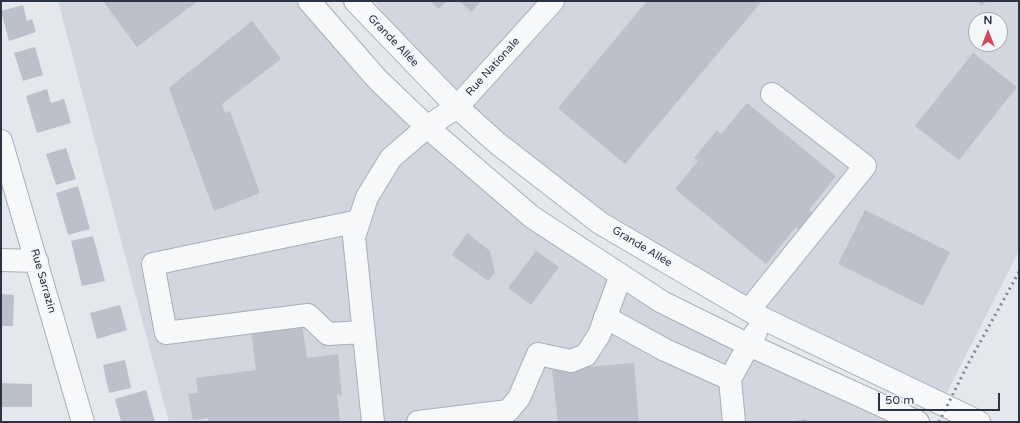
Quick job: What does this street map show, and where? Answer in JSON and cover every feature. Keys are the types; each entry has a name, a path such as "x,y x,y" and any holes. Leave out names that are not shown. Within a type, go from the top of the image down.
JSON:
{"street":[{"path":"309,1 378,79 427,127 532,216 662,302 749,345 918,422"},
{"name":"Grande Allée","path":"355,1 457,107 515,158 600,222 756,314 979,422"},
{"name":"Rue Nationale","path":"373,422 354,237 367,197 391,158 427,127 457,107 553,1"},
{"path":"734,422 730,379 749,345 756,314 803,245 865,166 772,94"},
{"name":"Rue Sarrazin","path":"1,141 83,422"},
{"path":"359,221 153,264 166,333 308,315 328,334 364,332"},
{"path":"418,422 508,411 519,398 538,354 571,361 586,355 598,335 605,317 615,271 628,239"},
{"path":"1,260 37,261"},
{"path":"605,317 665,350 730,379"}],"shaded area":[{"path":"58,1 309,1 532,217 662,302 919,422 169,422"},
{"path":"374,1 1019,1 1019,251 941,404 600,223 457,107"}],"building":[{"path":"103,1 198,1 137,47"},
{"path":"430,1 447,1 439,9"},
{"path":"459,1 481,1 472,12"},
{"path":"647,1 762,1 625,164 558,108"},
{"path":"977,1 986,1 982,6"},
{"path":"23,5 27,21 32,19 36,32 9,41 1,11"},
{"path":"252,21 281,59 222,104 225,113 230,111 260,193 214,211 169,88"},
{"path":"35,47 43,75 23,81 14,53"},
{"path":"973,53 1017,87 959,160 915,126"},
{"path":"47,89 51,103 64,99 71,123 37,133 26,96"},
{"path":"747,103 836,176 809,210 820,219 806,236 796,227 766,264 675,189 698,161 694,158 717,130 721,134"},
{"path":"66,148 76,179 56,185 46,154"},
{"path":"78,186 90,229 68,235 56,193"},
{"path":"865,210 950,252 923,306 838,264"},
{"path":"467,233 490,251 495,273 488,281 452,255"},
{"path":"93,236 105,281 82,286 71,241"},
{"path":"536,251 559,267 531,305 508,288"},
{"path":"1,294 14,295 13,326 1,326"},
{"path":"120,305 127,330 97,339 90,313"},
{"path":"302,322 307,358 338,354 342,396 337,394 340,422 209,422 208,418 193,420 188,394 198,393 196,378 256,370 251,328"},
{"path":"125,360 131,388 109,393 103,365"},
{"path":"634,363 639,422 558,422 552,370"},
{"path":"1,383 32,384 32,407 1,407"},
{"path":"146,390 155,422 121,422 115,399"},
{"path":"805,419 810,422 795,422 795,421"}],"railway":[{"path":"939,422 968,364 1019,272"}]}
